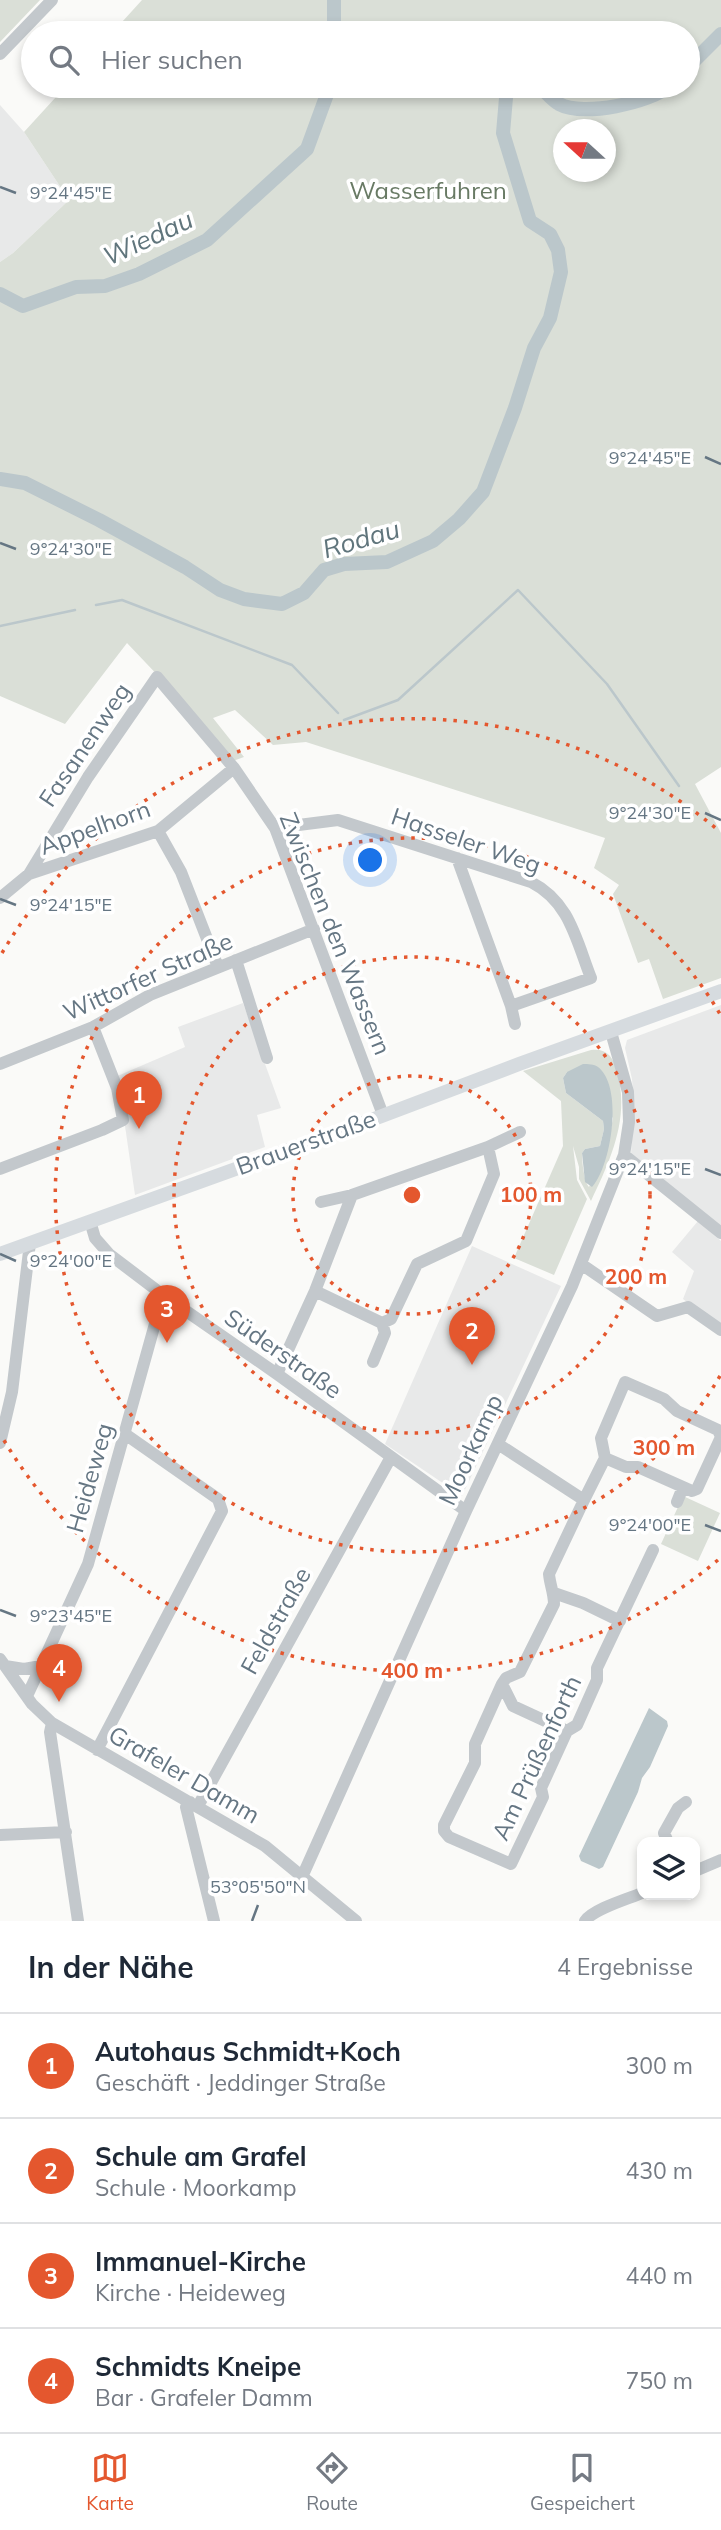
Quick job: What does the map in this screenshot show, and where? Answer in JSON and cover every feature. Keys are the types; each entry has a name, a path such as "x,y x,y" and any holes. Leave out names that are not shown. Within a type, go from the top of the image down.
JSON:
{"main road":[{"name":"Brauerstraße","path":"0,1254 721,991"}],"street":[{"path":"32,21 52,0"},
{"path":"0,54 21,32"},
{"name":"Zwischen den Wassern","path":"157,677 234,768 275,828 383,1115"},
{"name":"Fasanenweg","path":"29,874 88,777 157,677"},
{"name":"Appelhorn","path":"2,894 29,874 159,831 234,768"},
{"name":"Hasseler Weg","path":"275,828 338,820 531,882 544,889 565,912 591,978 512,1006"},
{"path":"159,831 181,872 218,967"},
{"path":"457,858 512,1006 515,1024"},
{"name":"Wittorfer Straße","path":"0,1063 93,1027 150,995 314,929"},
{"path":"236,960 267,1058"},
{"path":"0,1169 123,1120 117,1088 93,1027"},
{"name":"Moorkamp","path":"302,1877 466,1511 581,1264 624,1155 629,1122 628,1092 611,1032"},
{"path":"321,1202 352,1195 488,1147 520,1132"},
{"path":"382,1324 391,1319 417,1264 466,1241 494,1174 488,1147"},
{"path":"624,1155 721,1233"},
{"path":"277,1374 315,1291 352,1195"},
{"name":"Süderstraße","path":"90,1221 95,1238 109,1254 163,1296 277,1374 466,1511"},
{"path":"0,1443 2,1424 12,1392 30,1243"},
{"path":"581,1264 657,1316 688,1307 721,1330"},
{"path":"315,1291 382,1324 385,1333 373,1362"},
{"name":"Heideweg","path":"27,1696 88,1564 163,1296"},
{"path":"625,1382 664,1399 677,1411 718,1430 720,1437 697,1489 692,1491 638,1468 626,1467 604,1458 601,1438 625,1382"},
{"path":"97,1749 222,1511 218,1499 125,1434"},
{"path":"498,1444 584,1500"},
{"name":"Feldstraße","path":"194,1804 391,1457"},
{"name":"Am Prüßenforth","path":"604,1458 549,1574 554,1604 520,1672 506,1678 502,1684 475,1744 475,1763 444,1825 446,1835 511,1864 543,1797 541,1788 567,1731 577,1726 597,1680 597,1668 653,1550"},
{"path":"677,1502 683,1488"},
{"path":"554,1592 620,1621"},
{"path":"3,1662 24,1669 41,1666"},
{"name":"Grafeler Damm","path":"3,1662 27,1696 52,1723 265,1846 356,1921"},
{"path":"502,1684 513,1706 567,1731"},
{"path":"52,1723 50,1732 78,1921"},
{"path":"666,1837 664,1833 678,1808 686,1801"},
{"path":"194,1804 186,1807 214,1921"},
{"path":"0,1835 66,1832"},
{"path":"700,1869 721,1860"},
{"path":"585,1921 587,1916 637,1894"}],"shaded area":[{"path":"0,105 24,132 69,200 0,262"},
{"path":"243,1003 281,1108 257,1115 265,1147 135,1195 115,1077 185,1047 178,1027"},
{"path":"721,1005 721,1229 631,1154 634,1105 625,1048 627,1040"},
{"path":"583,1064 598,1067 606,1077 613,1108 605,1163 592,1187 585,1182 582,1153 585,1149 600,1146 603,1121 566,1093 563,1078 567,1072"},
{"path":"698,1221 721,1241 721,1328 683,1299 694,1271 672,1252"},
{"path":"472,1246 561,1286 462,1496 385,1444"},
{"path":"649,1708 667,1721 668,1726 603,1867 599,1869 581,1861 579,1856"}],"green space":[{"path":"0,0 40,0 0,42"},
{"name":"Wasserfuhren","path":"142,0 721,0 721,767 695,784 721,833 721,978 663,999 649,959 638,963 613,894 619,885 594,868 605,838 306,742 273,745 235,710 213,718 244,757 233,761 202,722 127,643 65,724 0,696 0,262 69,200 24,132 55,98 700,98 700,21 123,21"},
{"path":"591,1050 601,1050 613,1061 620,1088 620,1122 616,1138 591,1201 579,1179 579,1167 573,1146 577,1180 587,1199 554,1275 514,1258 563,1146 561,1101 523,1071","holes":["567,1072 613,1118 608,1145 589,1187 582,1153 585,1149 600,1146 603,1121 566,1093 563,1078"]},
{"path":"683,1496 720,1513 698,1561 661,1544"}],"waterway":[{"name":"Wiedau","path":"334,0 334,21"},
{"name":"Rodau","path":"700,55 721,34"},
{"name":"Wiedau","path":"0,294 23,306 76,287 105,286 139,274 207,240 307,149 326,98"},
{"name":"Rodau","path":"0,479 25,483 185,567 220,590 244,599 282,604 304,593 324,570 344,564 387,562 433,541 459,519 483,492 515,408 534,348 550,318 561,272 558,250 550,234 530,221 503,133 506,98"},
{"name":"Rodau","path":"552,98 570,108 584,109 616,106 647,98"},
{"path":"344,720 398,700 518,590 607,684 679,786"},
{"path":"96,605 122,600 292,665 338,713"},
{"path":"0,626 75,610"}],"place":[{"name":"Autohaus Schmidt+Koch","path":"139,1129"},
{"name":"Immanuel-Kirche","path":"167,1343"},
{"name":"Schule am Grafel","path":"472,1365"},
{"name":"Schmidts Kneipe","path":"59,1702"}]}
